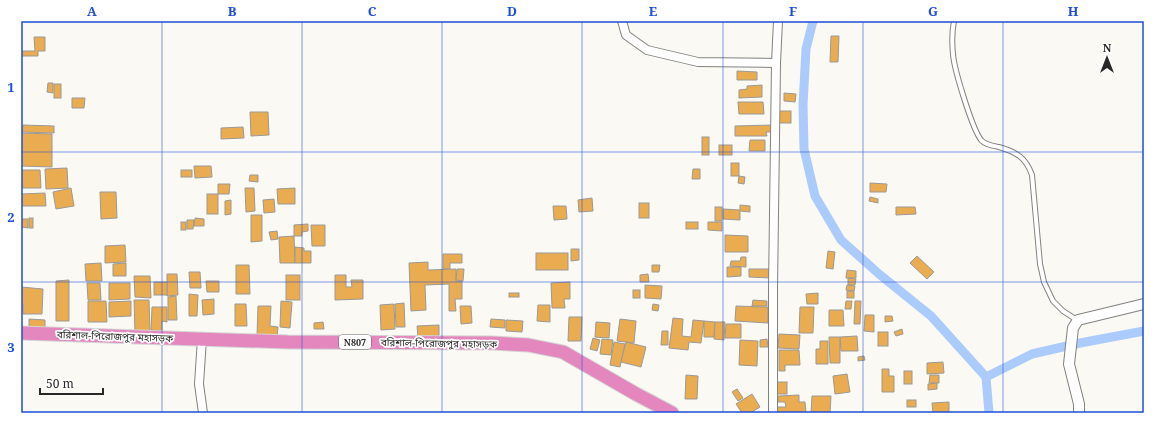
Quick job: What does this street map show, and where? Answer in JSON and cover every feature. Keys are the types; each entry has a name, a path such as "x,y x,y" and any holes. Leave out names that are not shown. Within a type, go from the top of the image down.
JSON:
{"highway":[{"name":"বরিশাল-পিরোজপুর মহাসড়ক","path":"21,333 288,342 492,343 528,345 563,352 672,413"}],"street":[{"path":"622,21 626,35 647,50 698,62 776,63"},
{"path":"774,413 773,289 776,63 778,21"},
{"path":"1079,413 1079,404 1069,364 1075,324 1144,304"},
{"path":"202,339 200,384 203,413"}],"lane":[{"path":"954,21 954,62 974,128 982,141 1015,153 1022,157 1029,165 1032,175 1040,264 1044,282 1053,301 1075,324"}],"building":[{"path":"831,36 839,36 838,62 830,62"},
{"path":"34,37 45,37 45,51 38,51 38,56 21,56 21,51 35,51"},
{"path":"737,71 757,72 757,80 737,80"},
{"path":"48,83 53,83 53,93 47,92"},
{"path":"54,84 61,84 61,98 54,98"},
{"path":"762,85 762,97 739,98 739,90 747,89 747,86"},
{"path":"784,93 796,94 795,102 784,101"},
{"path":"72,98 85,98 84,108 72,108"},
{"path":"738,102 763,102 764,114 739,114"},
{"path":"779,111 791,111 791,123 779,123"},
{"path":"250,112 268,112 269,135 251,136"},
{"path":"23,125 54,126 54,133 22,132"},
{"path":"773,125 773,132 766,132 767,136 735,136 735,126"},
{"path":"243,127 244,138 221,139 221,128"},
{"path":"21,133 52,134 52,167 21,166"},
{"path":"702,137 709,137 709,155 702,155"},
{"path":"750,140 765,140 765,151 749,151"},
{"path":"719,145 732,145 732,155 719,155"},
{"path":"731,163 739,163 739,176 731,176"},
{"path":"194,166 211,166 212,177 195,178"},
{"path":"67,168 68,188 46,189 45,169"},
{"path":"693,169 700,169 700,179 692,179"},
{"path":"21,170 40,170 41,188 21,188"},
{"path":"181,170 192,170 192,177 181,177"},
{"path":"250,175 258,175 258,182 249,181"},
{"path":"739,176 745,177 744,184 738,183"},
{"path":"870,183 887,184 886,192 870,192"},
{"path":"218,184 230,184 229,194 218,194"},
{"path":"71,188 74,206 56,209 53,192"},
{"path":"245,188 254,188 255,211 246,212"},
{"path":"295,188 295,204 278,204 277,189"},
{"path":"100,192 116,192 117,218 101,219"},
{"path":"45,193 46,206 21,206 21,194"},
{"path":"207,194 218,194 218,214 207,214"},
{"path":"870,197 878,199 878,203 869,201"},
{"path":"592,198 593,211 579,212 578,200"},
{"path":"274,199 275,212 264,213 263,200"},
{"path":"231,200 231,214 225,215 225,201"},
{"path":"639,203 649,203 649,218 639,218"},
{"path":"740,205 750,206 750,212 740,211 740,220 723,219 723,209 740,210"},
{"path":"553,206 566,206 567,219 554,220"},
{"path":"715,207 722,207 722,221 715,221"},
{"path":"896,207 915,207 916,214 896,215"},
{"path":"251,215 262,215 262,241 251,242"},
{"path":"29,218 33,218 33,228 29,228"},
{"path":"195,218 204,219 204,226 194,226"},
{"path":"21,219 28,219 28,228 21,227"},
{"path":"187,220 194,220 193,229 187,229"},
{"path":"181,222 186,222 186,230 181,230"},
{"path":"686,222 698,222 698,229 686,229"},
{"path":"708,222 722,222 722,231 708,230"},
{"path":"308,224 308,231 302,232 302,236 294,236 294,225"},
{"path":"311,225 325,225 325,246 312,246"},
{"path":"277,231 278,239 271,240 269,232"},
{"path":"725,235 748,236 748,252 725,252"},
{"path":"294,236 295,263 280,263 279,237"},
{"path":"125,245 126,262 105,263 105,246"},
{"path":"295,247 304,248 304,251 311,251 311,263 295,263"},
{"path":"571,249 579,249 579,260 571,261"},
{"path":"828,251 835,252 833,269 826,268"},
{"path":"536,253 568,253 568,270 536,270"},
{"path":"443,254 462,254 462,263 450,263 450,269 443,269"},
{"path":"917,256 934,272 927,279 910,263"},
{"path":"741,257 746,257 746,267 730,266 731,261 740,261"},
{"path":"428,262 428,270 456,269 456,281 462,281 462,299 455,299 456,311 449,311 449,284 425,285 426,310 411,311 409,263"},
{"path":"101,263 102,281 86,281 85,264"},
{"path":"126,263 126,276 113,276 113,264"},
{"path":"236,265 249,265 250,294 236,294"},
{"path":"652,265 660,265 659,272 652,272"},
{"path":"727,267 741,267 741,276 727,277"},
{"path":"457,269 464,269 463,281 456,280"},
{"path":"749,269 770,269 770,278 749,277"},
{"path":"847,270 856,271 856,278 846,278"},
{"path":"189,272 200,272 201,288 190,288"},
{"path":"167,274 177,274 178,295 167,296"},
{"path":"648,274 649,282 640,282 640,275"},
{"path":"286,275 300,275 300,300 286,300"},
{"path":"335,275 346,275 346,287 352,287 351,280 363,280 363,299 335,300"},
{"path":"134,276 150,276 151,298 135,297"},
{"path":"848,278 856,279 855,285 848,285"},
{"path":"69,280 69,321 56,321 56,281"},
{"path":"206,281 219,281 219,292 207,292"},
{"path":"154,282 167,282 167,295 154,295"},
{"path":"570,282 570,299 564,299 565,308 552,308 551,283"},
{"path":"87,283 100,283 101,300 88,300"},
{"path":"109,283 130,283 130,299 109,300"},
{"path":"645,285 662,286 661,299 645,298"},
{"path":"847,285 855,286 854,291 846,290"},
{"path":"21,287 43,289 42,314 23,314 23,305 21,305"},
{"path":"633,290 640,290 640,298 633,298"},
{"path":"847,291 854,291 854,298 847,298"},
{"path":"509,293 519,293 519,297 509,297"},
{"path":"818,293 818,304 807,304 806,294"},
{"path":"189,294 198,295 197,316 189,316"},
{"path":"176,296 177,320 168,320 168,297"},
{"path":"214,299 214,314 203,315 202,300"},
{"path":"134,300 149,300 150,331 135,332"},
{"path":"753,300 767,301 767,306 752,306"},
{"path":"88,301 106,301 107,322 88,322"},
{"path":"131,301 131,316 109,317 109,302"},
{"path":"281,301 292,302 290,328 280,327"},
{"path":"846,301 852,301 851,309 845,309"},
{"path":"855,301 861,301 860,324 854,324"},
{"path":"404,303 405,327 396,327 395,304"},
{"path":"235,304 246,304 247,326 235,326"},
{"path":"394,304 395,329 381,330 380,305"},
{"path":"653,304 659,305 658,311 652,310"},
{"path":"538,305 550,305 550,322 537,321"},
{"path":"258,306 271,306 270,326 278,327 277,337 257,336"},
{"path":"460,306 471,306 472,323 461,324"},
{"path":"736,306 768,307 768,323 735,321"},
{"path":"152,307 167,307 167,322 162,321 162,331 151,330"},
{"path":"800,307 814,307 813,333 799,333"},
{"path":"829,310 843,310 844,326 829,326"},
{"path":"865,315 874,315 874,332 864,331"},
{"path":"885,316 892,316 893,321 885,322"},
{"path":"569,317 582,317 581,341 568,341"},
{"path":"673,318 683,319 682,336 691,337 693,320 704,321 701,343 689,342 688,350 669,348"},
{"path":"29,319 45,320 45,328 29,327"},
{"path":"491,319 505,320 505,328 490,327"},
{"path":"620,319 636,321 634,343 617,341"},
{"path":"506,320 523,321 522,332 506,331"},
{"path":"704,321 715,322 714,337 704,337"},
{"path":"323,322 324,329 314,329 314,323"},
{"path":"596,322 610,323 609,338 595,337"},
{"path":"715,322 725,322 724,340 714,339"},
{"path":"726,324 741,324 741,338 725,338"},
{"path":"439,325 439,336 418,337 417,326"},
{"path":"902,329 903,334 896,336 894,332"},
{"path":"662,331 668,331 668,345 661,345"},
{"path":"878,332 888,332 888,346 878,346"},
{"path":"779,334 800,335 799,349 778,348"},
{"path":"857,336 858,351 841,351 840,337"},
{"path":"829,337 840,337 840,363 830,363"},
{"path":"593,338 600,340 597,351 590,349"},
{"path":"602,339 613,340 611,355 600,354"},
{"path":"767,339 768,347 760,347 760,340"},
{"path":"740,340 758,341 757,366 739,365"},
{"path":"820,341 828,341 828,364 816,364 816,349 820,349"},
{"path":"614,342 625,344 620,367 610,365"},
{"path":"626,342 646,347 641,367 621,362"},
{"path":"779,350 799,350 800,365 785,365 785,371 779,371"},
{"path":"864,356 865,360 858,361 858,357"},
{"path":"943,362 944,373 927,374 927,363"},
{"path":"882,369 889,369 889,376 894,376 894,392 882,392"},
{"path":"904,371 912,371 912,384 904,384"},
{"path":"847,374 850,392 835,394 833,376"},
{"path":"686,375 698,376 697,399 685,399"},
{"path":"930,375 939,375 939,383 929,383"},
{"path":"777,382 787,382 787,394 777,394"},
{"path":"937,383 937,389 928,390 928,384"},
{"path":"737,389 743,398 738,401 732,392"},
{"path":"752,394 760,407 750,413 742,413 736,404"},
{"path":"799,395 799,402 805,402 806,413 776,413 776,407 786,407 785,402 778,402 778,396"},
{"path":"812,396 831,396 830,413 811,413"},
{"path":"907,400 916,400 916,407 907,407"},
{"path":"949,402 949,413 933,413 932,403"}],"waterway":[{"path":"813,21 806,49 803,105 804,149 815,196 841,240 879,274 931,316 986,377 989,413"},
{"path":"986,377 1032,354 1144,331"}]}
